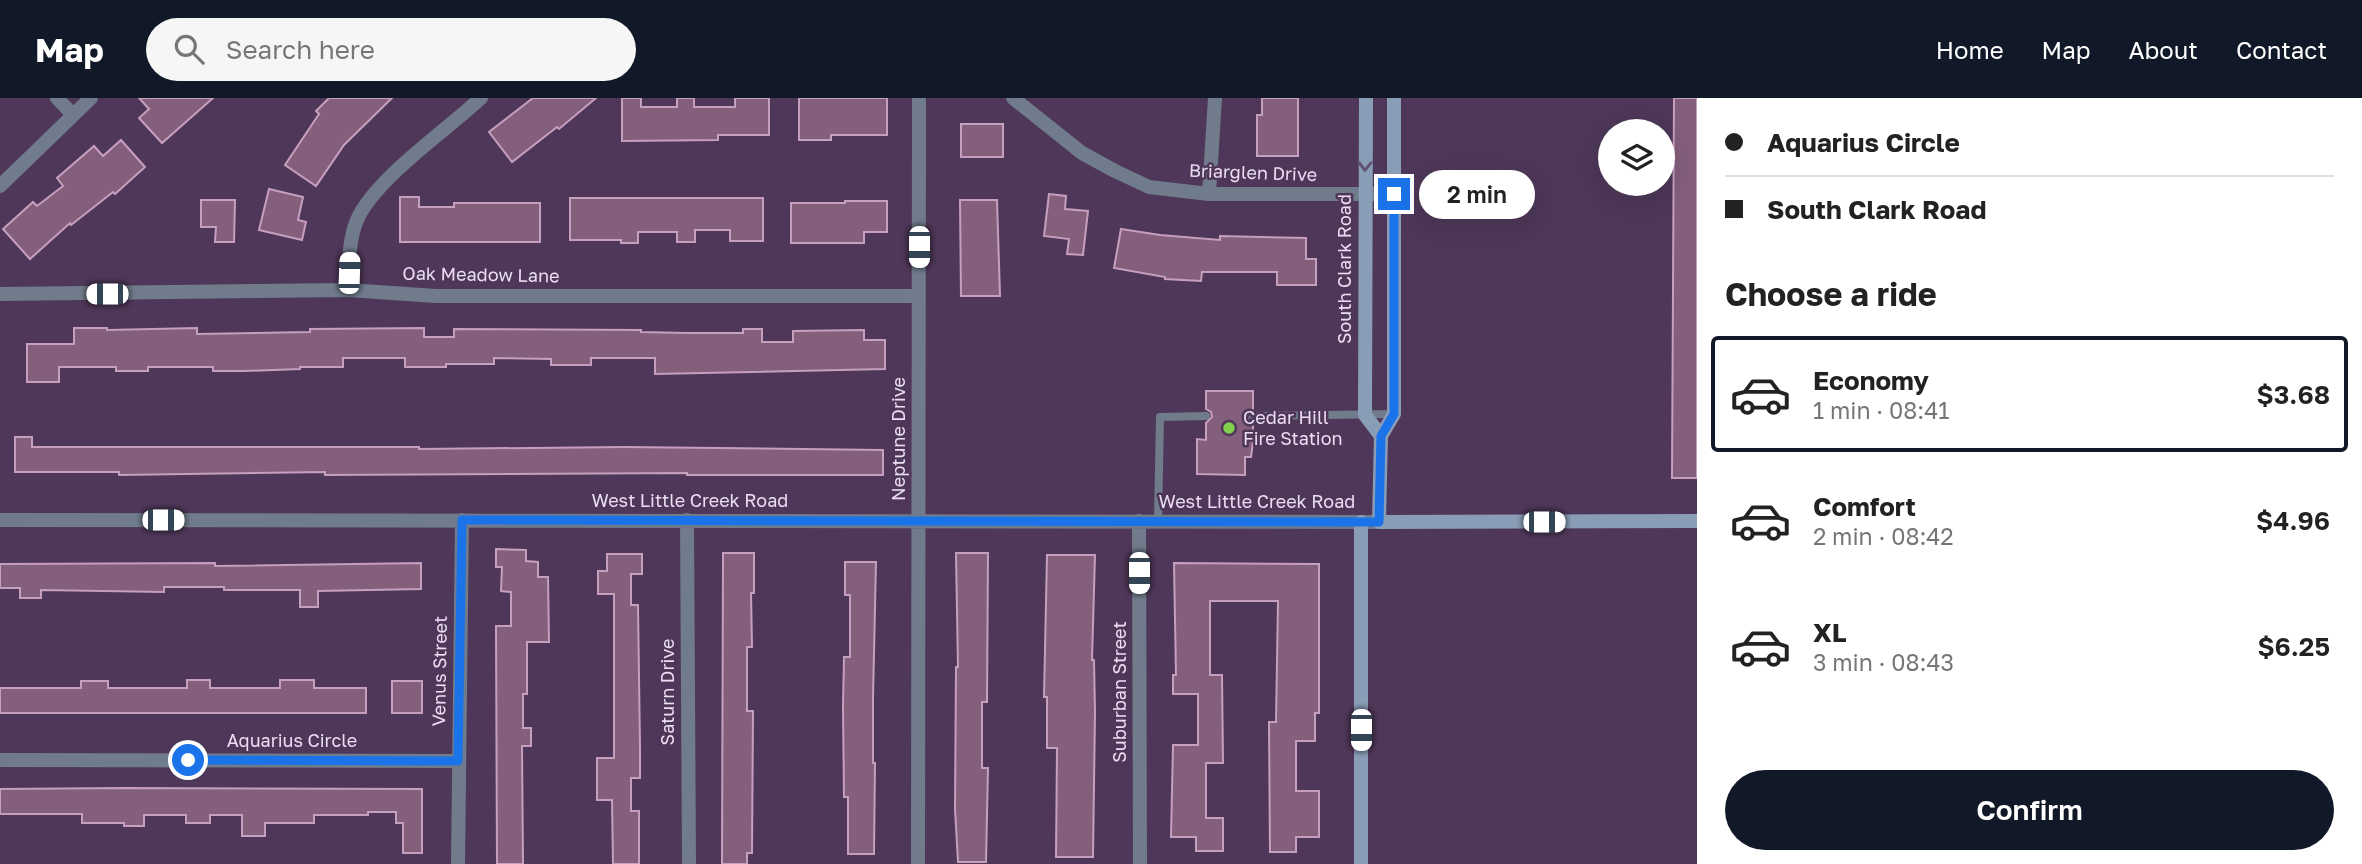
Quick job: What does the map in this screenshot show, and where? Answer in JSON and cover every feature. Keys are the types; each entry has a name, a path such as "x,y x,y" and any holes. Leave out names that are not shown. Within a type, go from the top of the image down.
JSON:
{"street":[{"path":"57,98 73,115"},
{"path":"0,186 92,98"},
{"path":"348,290 355,223 363,207 392,175 481,98"},
{"name":"Neptune Drive","path":"918,864 919,98"},
{"name":"Briarglen Drive","path":"1013,98 1082,153 1149,187 1209,194 1394,194"},
{"path":"1209,194 1215,98"},
{"name":"South Clark Road","path":"1365,415 1366,98"},
{"path":"1394,98 1394,414 1381,436 1379,522 1697,521"},
{"name":"Oak Meadow Lane","path":"0,294 348,290 436,296 919,296"},
{"path":"1365,415 1381,436"},
{"name":"West Little Creek Road","path":"0,520 1379,522"},
{"name":"Venus Street","path":"458,864 462,520"},
{"name":"Saturn Drive","path":"687,520 689,864"},
{"name":"Suburban Street","path":"1139,521 1140,864"},
{"path":"1360,864 1361,522"},
{"name":"Aquarius Circle","path":"0,760 458,761"}],"lane":[{"path":"1253,416 1394,414"},
{"path":"1158,521 1160,417 1206,416"}],"building":[{"path":"139,98 213,98 162,143 139,118 149,109"},
{"path":"329,98 392,98 344,145 316,186 285,165 319,114 316,111"},
{"path":"533,98 596,98 559,129 557,127 512,162 489,132"},
{"path":"622,98 641,98 641,107 677,107 677,98 694,98 694,107 735,107 735,98 769,98 769,135 718,135 718,140 622,141"},
{"path":"799,98 887,98 887,135 831,135 831,140 799,140"},
{"path":"1262,98 1298,98 1298,156 1257,156 1257,115 1262,115"},
{"path":"1674,98 1697,98 1697,478 1672,478"},
{"path":"961,124 1003,124 1003,157 961,157"},
{"path":"121,140 145,167 115,194 113,192 71,225 70,223 30,259 3,229 33,202 37,206 63,186 57,178 94,146 103,156"},
{"path":"269,189 303,197 298,220 306,222 302,240 259,230"},
{"path":"1049,194 1066,196 1065,209 1088,211 1083,255 1067,254 1069,239 1044,236"},
{"path":"400,197 419,197 419,207 454,207 454,203 540,203 540,242 400,242"},
{"path":"570,198 763,198 763,241 730,241 730,230 695,230 695,242 677,242 677,232 638,232 638,243 621,243 621,240 570,240"},
{"path":"201,200 235,200 234,242 215,242 216,227 201,227"},
{"path":"960,200 997,200 1000,296 961,296"},
{"path":"887,201 887,232 864,232 864,243 791,243 791,203"},
{"path":"1121,229 1220,240 1220,236 1306,238 1306,259 1316,259 1316,285 1277,285 1277,272 1202,272 1201,281 1165,279 1114,268"},
{"path":"74,328 197,328 197,334 424,328 424,337 454,337 454,329 743,333 743,329 762,329 762,342 793,342 793,331 864,330 864,340 885,340 885,369 655,374 655,358 591,358 591,365 551,365 551,359 494,358 494,364 405,367 405,358 343,358 343,367 244,371 213,371 213,367 148,367 148,371 116,371 116,367 59,367 59,382 27,382 27,344 74,344"},
{"name":"Cedar Hill Fire Station","path":"1206,391 1253,391 1253,409 1247,415 1248,420 1253,423 1253,442 1251,457 1245,457 1245,475 1197,474 1197,439 1206,440 1206,423 1212,417 1211,412 1206,409"},
{"path":"15,437 32,437 32,447 883,450 883,475 325,475 325,472 119,475 119,472 15,472"},
{"path":"496,549 526,550 526,561 538,562 538,577 548,577 549,642 527,642 527,694 523,694 523,728 531,728 531,746 522,746 523,864 497,864 496,626 511,626 511,592 501,591 502,567 496,567"},
{"path":"723,553 754,553 754,593 751,593 752,647 747,647 747,711 753,711 752,853 747,853 747,864 722,864"},
{"path":"956,553 988,553 987,702 982,702 982,768 988,768 986,862 958,862 955,809 958,667"},
{"path":"607,554 642,554 642,574 631,574 631,605 638,605 640,778 631,778 631,811 639,811 639,864 613,864 612,800 597,800 597,758 614,758 614,594 598,594 598,571 607,571"},
{"path":"1047,555 1095,555 1092,660 1095,712 1093,857 1056,857 1057,748 1047,748 1047,697 1044,697"},
{"path":"845,562 876,562 874,854 848,854 843,707 844,657 850,657 850,595 845,595"},
{"path":"215,563 215,566 421,563 421,589 318,591 318,607 300,607 300,590 164,587 164,592 41,590 41,598 20,598 20,588 0,588 0,564"},
{"path":"1174,563 1319,564 1319,713 1315,713 1315,741 1296,741 1296,791 1319,791 1319,837 1296,837 1296,852 1270,852 1269,722 1276,722 1278,601 1210,601 1210,675 1222,675 1223,763 1206,763 1206,818 1223,818 1223,851 1196,851 1196,837 1171,837 1173,745 1198,745 1198,694 1173,694 1173,675 1176,675"},
{"path":"187,680 210,680 210,688 280,688 280,680 314,680 314,688 366,688 366,713 0,713 0,688 81,688 81,681 108,681 108,688 187,688"},
{"path":"392,681 422,681 422,713 392,713"},
{"path":"0,789 422,789 422,853 403,853 403,823 396,823 396,812 314,815 314,823 265,823 265,836 242,836 242,815 210,815 210,823 186,823 186,815 144,815 144,826 124,826 124,823 82,823 82,814 0,814"}],"place":[{"name":"Cedar Hill Fire Station","path":"1229,428"}],"route":[{"path":"188,760 458,761 462,520 1379,522 1381,436 1394,414 1394,194"}]}
